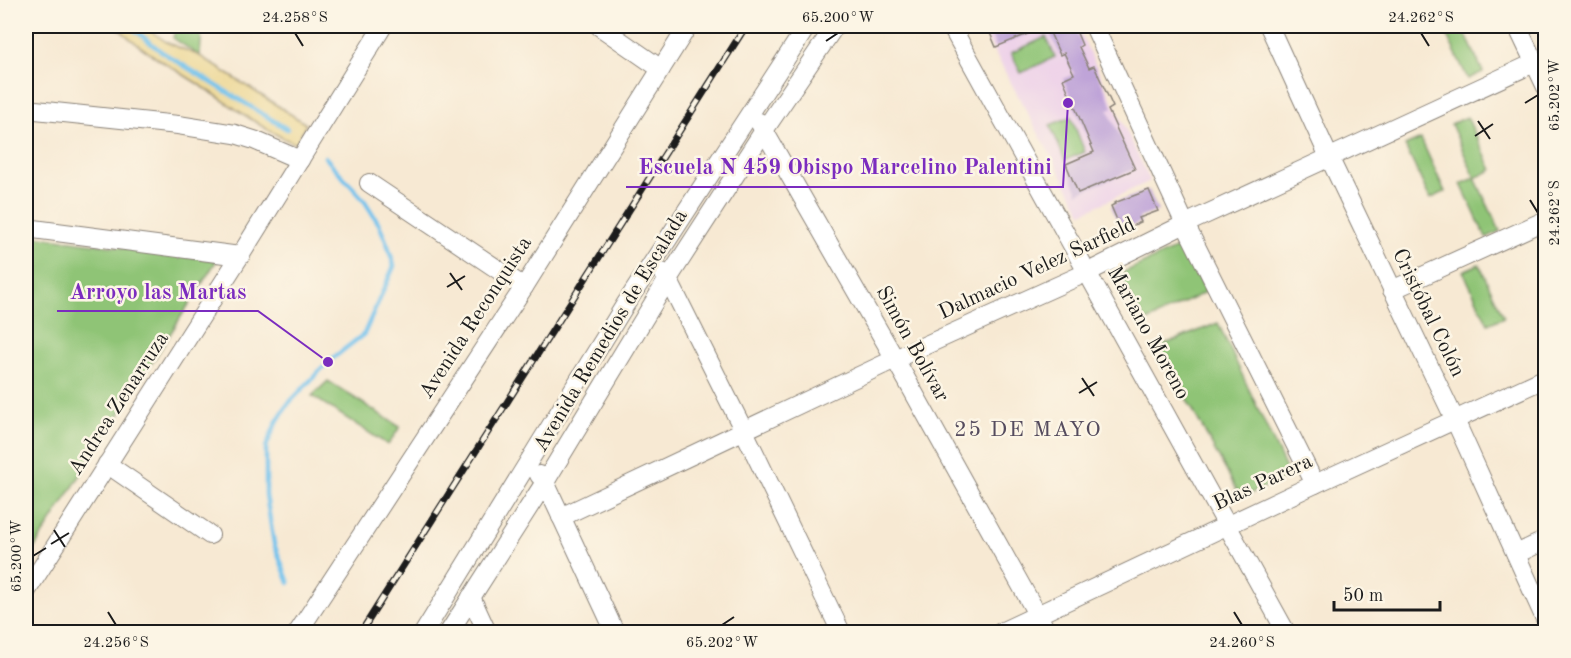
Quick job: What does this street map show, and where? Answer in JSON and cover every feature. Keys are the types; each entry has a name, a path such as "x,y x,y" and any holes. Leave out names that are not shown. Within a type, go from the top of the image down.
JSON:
{"street":[{"name":"Andrea Zenarruza","path":"26,592 383,26"},
{"path":"599,26 661,69"},
{"name":"Avenida Reconquista","path":"298,633 524,287 688,26"},
{"name":"Avenida Remedios de Escalada","path":"424,633 654,262 807,26"},
{"name":"Avenida Remedios de Escalada","path":"449,633 545,482 668,279 835,26"},
{"name":"Mariano Moreno","path":"951,26 1286,633"},
{"path":"1094,26 1185,224 1316,483"},
{"name":"Cristóbal Colón","path":"1271,26 1329,157 1455,420 1545,621"},
{"path":"1517,26 1545,87"},
{"name":"Dalmacio Velez Sarfield","path":"561,517 895,359 1088,272 1185,224 1534,63"},
{"path":"26,109 178,125 235,134 300,160"},
{"name":"Simón Bolívar","path":"750,112 765,129 1047,633"},
{"path":"369,183 524,287"},
{"path":"1392,290 1545,220"},
{"path":"26,228 240,256"},
{"path":"654,262 668,279 841,633"},
{"name":"Blas Parera","path":"1001,633 1316,483 1545,378"},
{"path":"107,464 210,535"},
{"path":"528,465 545,482 615,633"},
{"path":"1516,554 1545,540"},
{"path":"471,597 487,633"}],"shaded area":[{"path":"980,26 1077,26 1150,181 1082,213"}],"green space":[{"path":"176,26 202,26 200,56 173,38"},
{"path":"1462,26 1483,72 1468,79 1443,27"},
{"path":"1046,37 1055,57 1021,73 1011,53"},
{"path":"1071,117 1085,152 1065,160 1050,125"},
{"path":"1467,117 1492,170 1475,178 1451,124"},
{"path":"1421,139 1445,192 1430,199 1405,146"},
{"path":"1475,178 1500,231 1486,238 1461,184"},
{"path":"26,235 217,260 26,561"},
{"path":"1179,247 1186,250 1206,292 1145,322 1122,280 1124,272"},
{"path":"1479,264 1504,317 1488,324 1463,271"},
{"path":"1218,323 1287,471 1284,478 1247,495 1239,494 1158,347"},
{"path":"328,381 400,427 388,445 312,396"}],"sand":[{"path":"116,26 143,26 168,43 200,56 306,124 296,144 261,125 160,60"}],"building":[{"path":"987,26 1047,26 996,47"},
{"path":"1047,26 1074,26 1082,45 1079,47 1089,68 1094,66 1113,107 1108,110 1135,169 1078,193 1066,164 1094,152 1063,79 1074,74 1064,53 1060,55"},
{"path":"1149,190 1158,211 1139,218 1141,222 1125,229 1124,225 1120,227 1111,206"}],"waterway":[{"path":"130,26 162,52 287,129"},
{"path":"289,583 274,544 266,495 266,447 276,423 288,404 328,362 364,334 394,266 379,224 364,200 325,157"}],"railway":[{"path":"361,632 746,26"}],"place":[{"name":"Escuela N 459 Obispo Marcelino Palentini","path":"1068,103"},
{"name":"Arroyo las Martas","path":"328,362"}],"district":[{"name":"25 DE MAYO","path":"1028,430"}]}
